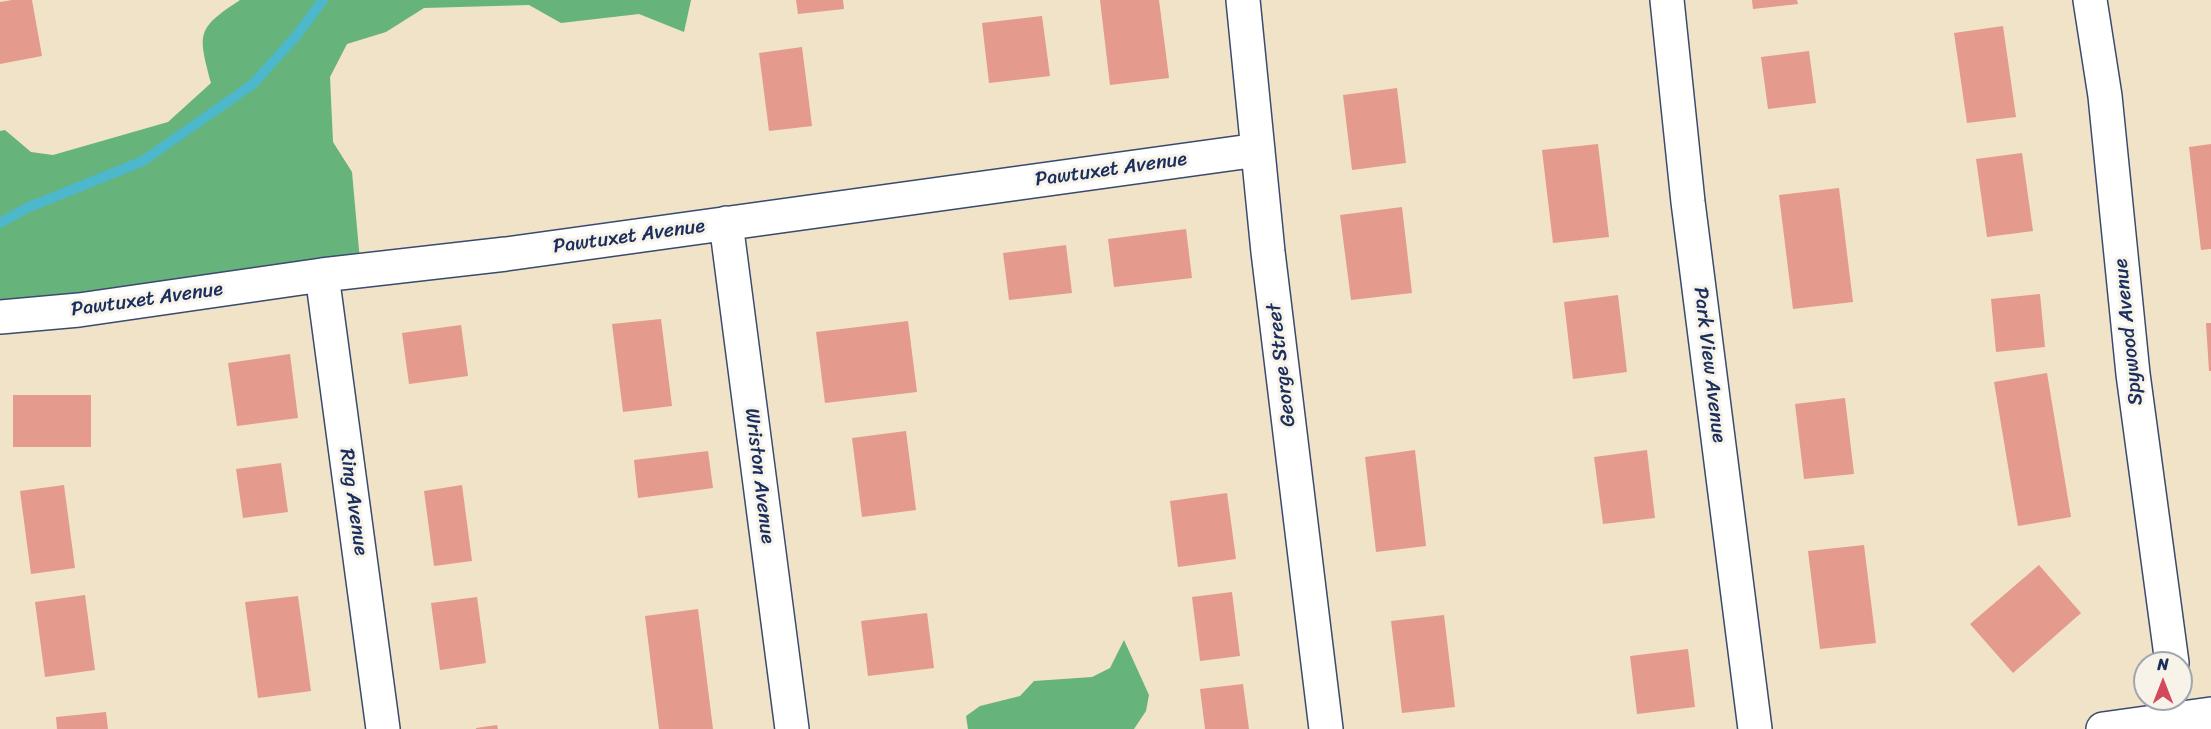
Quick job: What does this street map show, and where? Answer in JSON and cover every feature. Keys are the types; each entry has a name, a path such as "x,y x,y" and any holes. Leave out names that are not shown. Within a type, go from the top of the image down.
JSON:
{"street":[{"name":"George Street","path":"1244,0 1258,150 1326,729"},
{"name":"Park View Avenue","path":"1667,0 1690,213 1755,729"},
{"name":"Spywood Avenue","path":"2090,0 2105,96 2133,374 2170,651"},
{"name":"Pawtuxet Avenue","path":"0,317 79,310 322,275 506,254 1258,150"},
{"name":"Wriston Avenue","path":"726,223 792,729"},
{"name":"Ring Avenue","path":"322,275 383,729"},
{"path":"2103,729 2166,711"},
{"path":"2193,711 2211,714"}],"green space":[{"path":"240,0 691,0 684,32 639,14 561,23 529,5 424,8 386,32 347,44 330,77 333,142 352,172 361,272 0,312 0,131 5,130 31,152 53,155 168,122 211,83 204,53 204,34 215,18"},
{"path":"1124,640 1149,695 1146,711 1134,729 968,729 966,716 980,706 1020,696 1034,681 1092,677 1110,668"}],"building":[{"path":"32,0 42,56 0,64 0,2"},
{"path":"796,0 843,0 844,9 798,14"},
{"path":"1100,0 1159,0 1169,78 1110,85"},
{"path":"1752,0 1797,0 1798,4 1753,9"},
{"path":"1042,16 1050,76 989,83 982,23"},
{"path":"2003,26 2016,117 1967,123 1954,33"},
{"path":"802,47 812,126 769,131 759,53"},
{"path":"1809,51 1816,103 1768,109 1761,57"},
{"path":"1397,88 1406,163 1352,170 1343,95"},
{"path":"1598,144 1609,237 1553,243 1542,150"},
{"path":"2211,144 2211,249 2201,250 2189,147"},
{"path":"2022,153 2033,231 1987,237 1976,159"},
{"path":"1839,188 1853,302 1793,309 1779,195"},
{"path":"1402,207 1412,293 1351,300 1340,215"},
{"path":"1186,229 1192,278 1114,287 1108,239"},
{"path":"1066,245 1072,293 1009,300 1003,253"},
{"path":"2040,294 2045,347 1996,352 1991,299"},
{"path":"1618,295 1627,372 1573,379 1564,302"},
{"path":"661,319 672,406 623,412 612,324"},
{"path":"908,321 917,392 825,403 816,332"},
{"path":"2206,323 2211,323 2211,371 2209,371"},
{"path":"461,325 468,376 409,384 402,333"},
{"path":"290,354 298,418 237,426 228,363"},
{"path":"2047,373 2071,517 2018,526 1994,382"},
{"path":"13,395 91,395 91,447 13,447"},
{"path":"1845,398 1854,474 1804,479 1795,404"},
{"path":"906,431 916,510 862,517 852,438"},
{"path":"1415,450 1426,546 1376,552 1365,457"},
{"path":"1647,450 1655,518 1603,524 1594,457"},
{"path":"708,451 713,488 638,498 634,460"},
{"path":"281,463 288,512 243,518 236,469"},
{"path":"64,485 75,568 31,574 20,491"},
{"path":"462,485 472,561 434,566 424,491"},
{"path":"1227,493 1236,559 1178,567 1170,501"},
{"path":"1864,545 1876,643 1820,649 1808,551"},
{"path":"2039,565 2081,613 2013,673 1970,624"},
{"path":"1232,592 1240,656 1200,661 1192,597"},
{"path":"85,595 95,670 45,677 35,602"},
{"path":"298,596 311,691 258,698 245,602"},
{"path":"477,597 486,663 440,670 431,603"},
{"path":"698,609 713,729 659,729 645,616"},
{"path":"927,613 934,668 868,676 861,621"},
{"path":"1444,615 1455,707 1402,713 1391,621"},
{"path":"1688,649 1695,707 1637,714 1630,656"},
{"path":"1243,684 1249,729 1205,729 1200,689"},
{"path":"106,712 108,729 57,729 56,717"},
{"path":"497,725 498,729 476,729 476,728"}],"waterway":[{"path":"0,223 27,208 143,161 253,84 297,35 323,0"}]}
